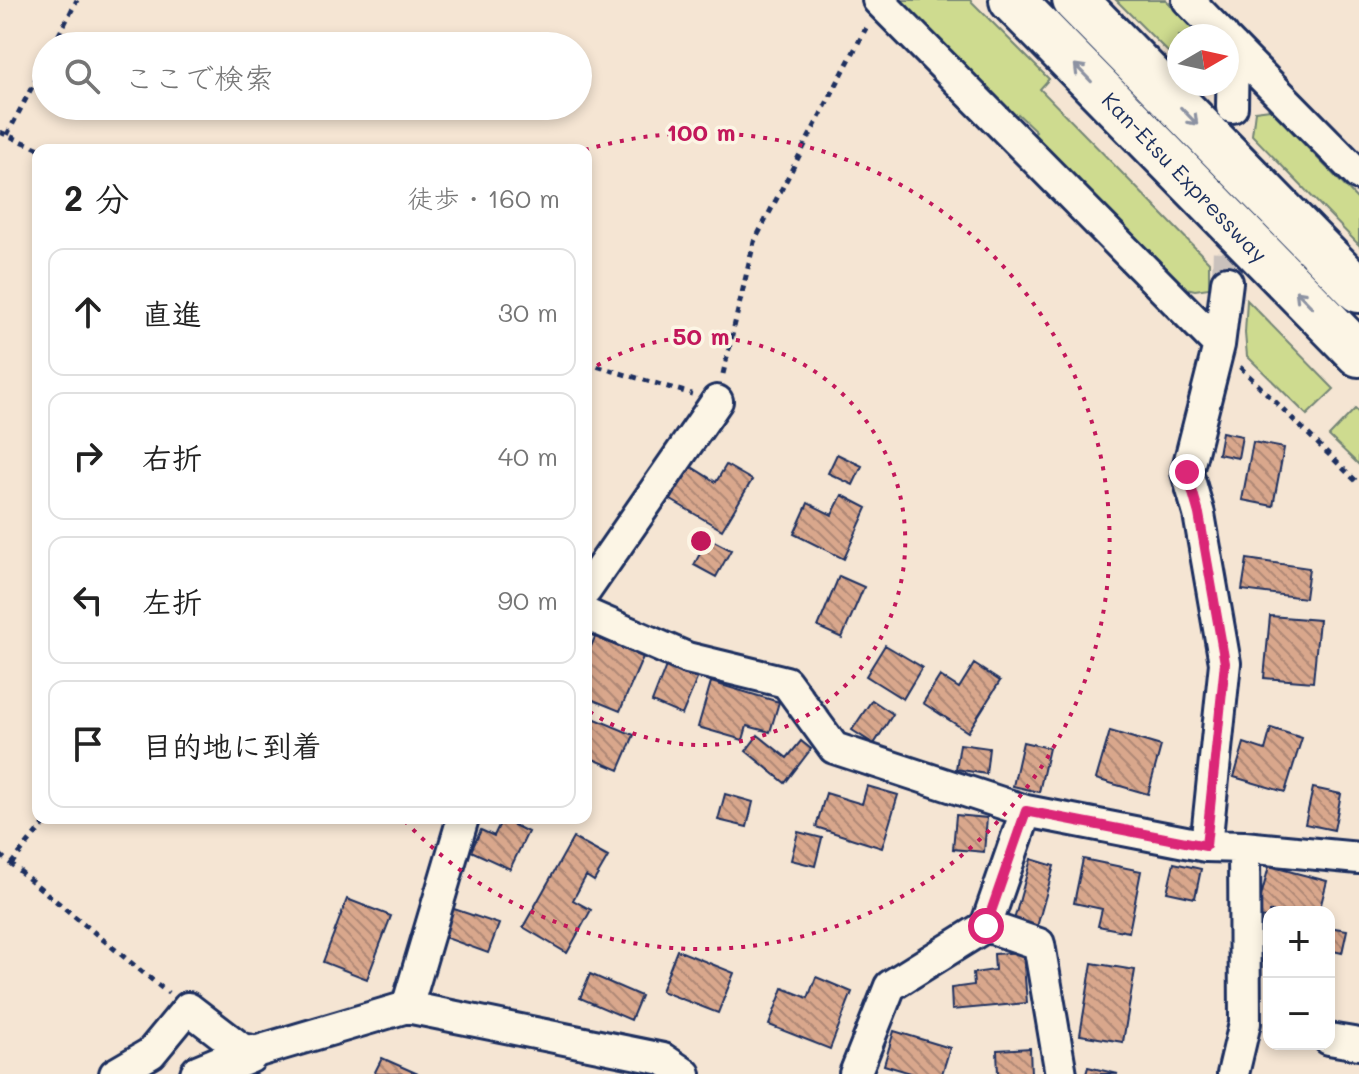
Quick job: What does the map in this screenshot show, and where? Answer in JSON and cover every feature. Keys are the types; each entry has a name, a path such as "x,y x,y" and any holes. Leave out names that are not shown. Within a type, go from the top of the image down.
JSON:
{"highway":[{"name":"Kan-Etsu Expressway","path":"1012,0 1359,354"},
{"name":"Kan-Etsu Expressway","path":"1075,0 1359,290"}],"street":[{"path":"1188,0 1211,24"},
{"path":"880,1 1219,345"},
{"path":"1239,53 1359,175"},
{"path":"1231,96 1232,107"},
{"path":"1206,846 1225,663 1199,514 1187,472 1219,345 1227,282"},
{"path":"592,581 717,401"},
{"path":"592,617 687,658 786,682 834,748 1026,811 1206,846 1359,858"},
{"path":"855,1074 890,986 986,926 1026,811"},
{"path":"407,1007 461,824"},
{"path":"1233,1074 1257,1025 1244,847"},
{"path":"986,926 1039,944 1061,1074"},
{"path":"200,1074 248,1054 407,1007 663,1059 685,1074"},
{"path":"115,1074 151,1053 188,1008 248,1054"},
{"path":"1335,1040 1359,1044"}],"path":[{"path":"60,32 77,0"},
{"path":"592,365 717,401 754,242 880,1"},
{"path":"7,135 32,87"},
{"path":"0,132 32,146"},
{"path":"1219,345 1359,484"},
{"path":"11,864 44,824"},
{"path":"0,855 188,1008"}],"green space":[{"path":"900,0 970,0 1049,79 1040,89 1209,262 1209,288 1195,290 1182,287 1028,140 1036,131 1018,114 1010,123 899,3"},
{"path":"1116,0 1166,0 1189,24 1167,24 1167,51"},
{"path":"1270,109 1359,201 1359,245 1252,135 1255,111"},
{"path":"1247,300 1334,389 1307,415 1247,356"},
{"path":"1355,409 1359,413 1359,465 1329,436"}],"building":[{"path":"1222,432 1242,436 1238,458 1218,454"},
{"path":"1253,442 1284,448 1273,506 1242,500"},
{"path":"837,454 862,466 853,485 828,473"},
{"path":"726,465 752,480 722,530 671,500 690,466 716,482"},
{"path":"842,495 867,508 844,559 794,534 808,503 832,515"},
{"path":"708,538 731,550 716,577 694,565"},
{"path":"1247,559 1309,568 1305,598 1242,590"},
{"path":"839,576 864,587 842,638 818,627"},
{"path":"1270,616 1319,620 1313,682 1264,678"},
{"path":"595,637 643,657 620,711 592,699 592,644"},
{"path":"885,645 922,667 903,699 866,676"},
{"path":"974,664 1000,681 968,732 923,703 940,676 959,688"},
{"path":"666,666 697,679 682,715 652,702"},
{"path":"711,682 779,702 770,732 747,726 743,740 698,727"},
{"path":"872,700 893,714 874,744 852,730"},
{"path":"592,718 634,735 619,770 592,759"},
{"path":"1271,728 1302,738 1285,792 1234,777 1244,743 1265,750"},
{"path":"1110,731 1161,746 1148,794 1096,779"},
{"path":"758,735 787,758 801,741 811,749 785,783 746,751"},
{"path":"1023,742 1049,748 1039,792 1013,786"},
{"path":"960,744 989,748 986,774 956,769"},
{"path":"867,786 898,795 882,848 816,827 826,793 862,804"},
{"path":"1313,788 1341,794 1334,830 1305,824"},
{"path":"725,794 753,802 747,827 718,820"},
{"path":"956,815 987,818 984,852 953,849"},
{"path":"500,824 512,824 528,832 510,869 471,851 481,830 494,836"},
{"path":"798,832 822,838 815,866 791,860"},
{"path":"573,838 608,857 594,881 586,876 573,900 591,910 567,953 523,927"},
{"path":"1031,859 1054,866 1037,927 1014,920"},
{"path":"1083,859 1141,871 1129,932 1098,926 1102,909 1074,903"},
{"path":"1174,863 1201,869 1195,898 1167,892"},
{"path":"1269,866 1327,881 1321,906 1263,906 1263,918 1256,916"},
{"path":"347,899 391,916 367,979 323,962"},
{"path":"451,908 499,924 488,953 441,936"},
{"path":"1335,928 1347,930 1342,953 1335,951"},
{"path":"677,950 734,973 718,1013 661,991"},
{"path":"1023,952 1027,1003 952,1010 951,988 974,985 973,973 995,970 994,954"},
{"path":"1092,963 1135,970 1123,1042 1080,1035"},
{"path":"590,974 641,996 631,1020 580,998"},
{"path":"816,977 852,992 830,1049 769,1025 783,988 808,998"},
{"path":"894,1031 950,1048 942,1074 914,1074 884,1065"},
{"path":"1030,1048 1031,1074 998,1074 997,1050"},
{"path":"382,1058 418,1074 374,1074"},
{"path":"1088,1067 1118,1074 1086,1074"}],"tunnel":[{"path":"1227,282 1229,213"}],"route":[{"path":"986,926 1026,811 1206,846 1225,663 1199,514 1187,472"}]}
